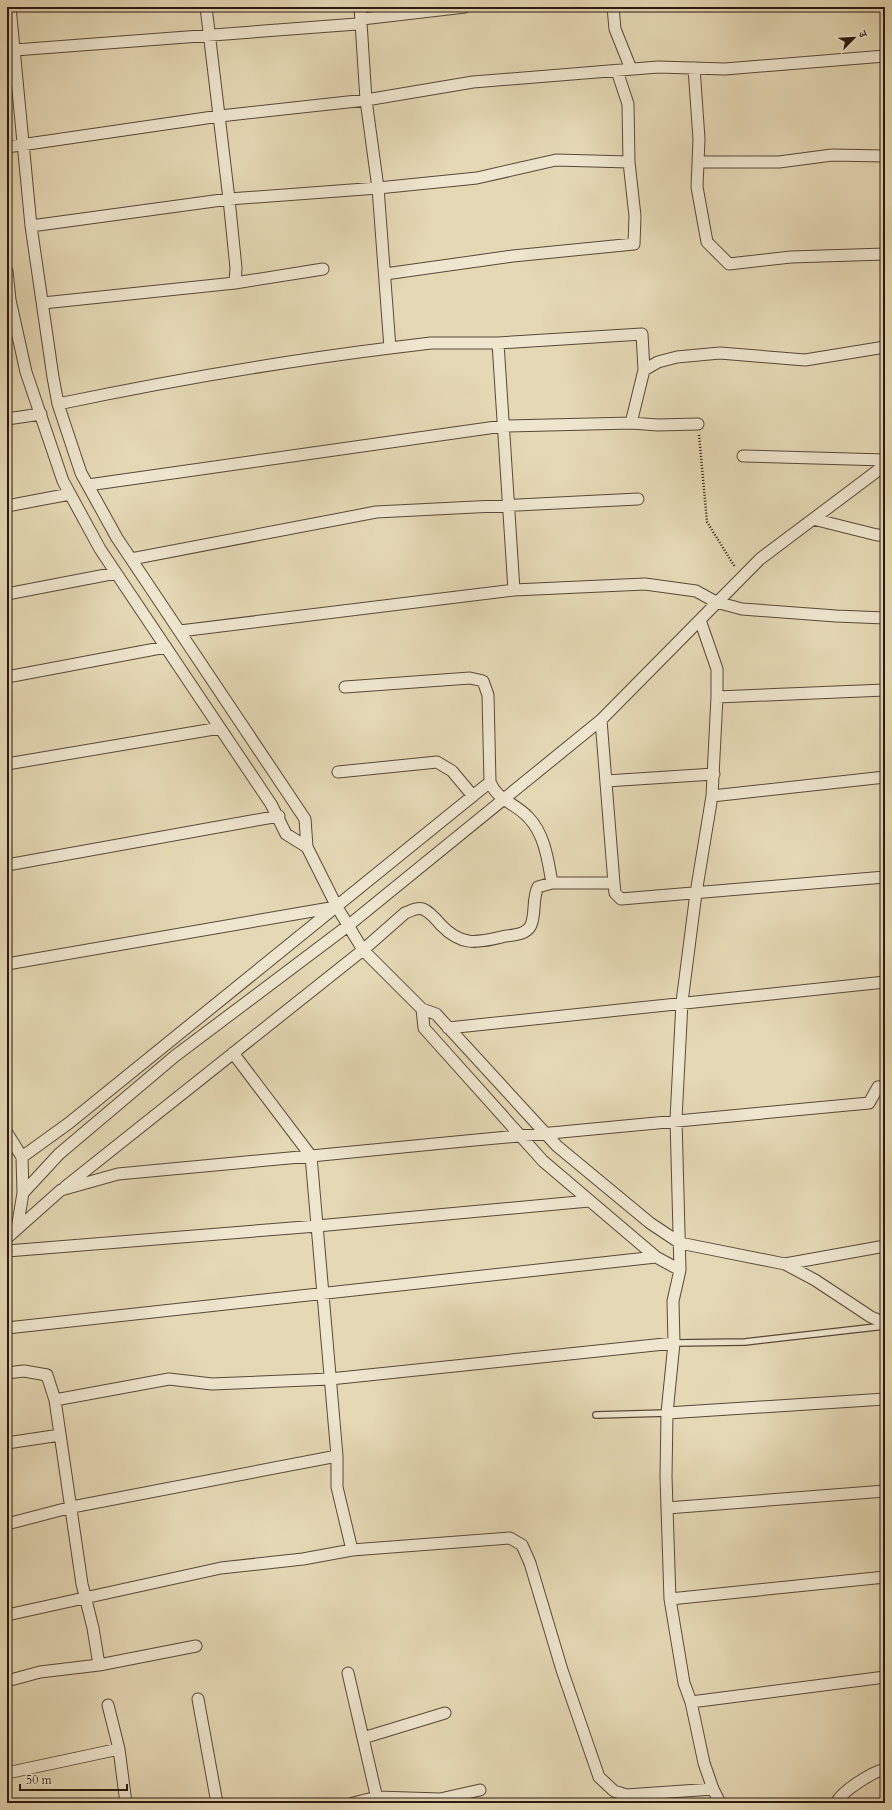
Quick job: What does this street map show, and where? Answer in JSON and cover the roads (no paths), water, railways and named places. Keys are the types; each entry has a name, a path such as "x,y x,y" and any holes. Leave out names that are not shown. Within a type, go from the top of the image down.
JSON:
{"street":[{"path":"10,7 31,226 58,404 82,473 117,538 305,819 307,847 337,907 363,950 422,1009 436,1014 557,1146 650,1223 680,1243 785,1264 815,1280 871,1317 885,1324"},
{"path":"206,7 208,34 220,116 229,199 236,268 235,283"},
{"path":"360,7 366,100 378,188 390,348"},
{"path":"15,50 360,22 465,7"},
{"path":"613,7 615,29 632,69"},
{"path":"7,147 220,116 366,100 474,82 658,67 726,69 885,56"},
{"path":"694,68 699,139 697,187 707,242 729,264 791,257 885,254"},
{"path":"385,274 513,256 634,244 635,216 629,162 628,104 616,71"},
{"path":"698,162 779,162 832,155 885,156"},
{"path":"31,226 229,199 378,188 478,178 556,160 629,162"},
{"path":"43,303 235,283 323,269"},
{"path":"7,271 10,300 26,372 63,481 100,549 278,816 286,834 307,847"},
{"path":"58,404 180,379 324,356 390,348 431,344 498,343 642,334 644,370 631,423"},
{"path":"498,343 514,590"},
{"path":"644,370 658,362 677,357 712,353 805,360 885,346"},
{"path":"7,419 41,414"},
{"path":"88,485 503,426 631,423 658,425 698,424"},
{"path":"743,456 885,460"},
{"path":"22,1193 59,1154 175,1056 349,925 601,720 760,559 885,465"},
{"path":"7,506 70,494"},
{"path":"131,559 376,512 638,499"},
{"path":"813,519 885,536"},
{"path":"7,594 116,573"},
{"path":"180,632 514,590 645,584 696,591 716,602 742,609 885,618"},
{"path":"700,620 716,669 717,697 712,796 696,893 682,1002 676,1120 680,1270 673,1301 674,1343 667,1414 667,1508 670,1599 684,1683 691,1702 704,1763 713,1789 720,1803"},
{"path":"7,676 166,647"},
{"path":"345,687 470,678 483,681 488,695 490,782 503,800 528,817 538,831 547,852 552,883"},
{"path":"717,697 885,690"},
{"path":"601,720 615,893 621,899 885,877"},
{"path":"7,764 220,728"},
{"path":"338,772 437,762 452,771 473,796"},
{"path":"606,781 714,774"},
{"path":"712,796 885,777"},
{"path":"22,1157 63,1127 490,782"},
{"path":"7,866 278,816"},
{"path":"7,1238 61,1190 363,950 405,913 413,909 421,909 428,912 458,939 467,942 478,942 525,932 530,926 534,908 534,896 538,887 552,883 614,883"},
{"path":"7,964 337,907"},
{"path":"448,1028 682,1002 885,982"},
{"path":"422,1009 424,1028 543,1161 656,1257 680,1270"},
{"path":"233,1053 311,1156 337,1456 337,1488 352,1550"},
{"path":"61,1190 118,1174 546,1134 676,1120 869,1103 878,1087 885,1086"},
{"path":"7,1133 22,1157 22,1193 17,1229"},
{"path":"7,1251 317,1226 590,1201"},
{"path":"785,1264 885,1246"},
{"path":"7,1328 656,1257"},
{"path":"55,1400 169,1379 212,1384 330,1379 674,1343"},
{"path":"7,1373 24,1371 47,1375 55,1400 72,1507 82,1584 93,1628 99,1665"},
{"path":"667,1414 885,1399"},
{"path":"7,1443 60,1435"},
{"path":"7,1524 72,1507 337,1456"},
{"path":"667,1508 885,1491"},
{"path":"7,1615 86,1599 221,1568 303,1559 352,1550 510,1538 522,1544 530,1564 562,1670 599,1777 614,1791 626,1795 713,1789"},
{"path":"670,1599 885,1577"},
{"path":"7,1681 40,1672 99,1665 196,1646"},
{"path":"348,1673 378,1800"},
{"path":"691,1702 885,1677"},
{"path":"198,1699 217,1803"},
{"path":"108,1705 119,1749 126,1803"},
{"path":"363,1738 445,1713"},
{"path":"7,1773 119,1749"},
{"path":"836,1803 874,1771 885,1769"},
{"path":"353,1803 412,1797 428,1800 480,1790"}],"lane":[{"path":"674,1343 745,1342 885,1324"},
{"path":"596,1415 667,1414"}]}
